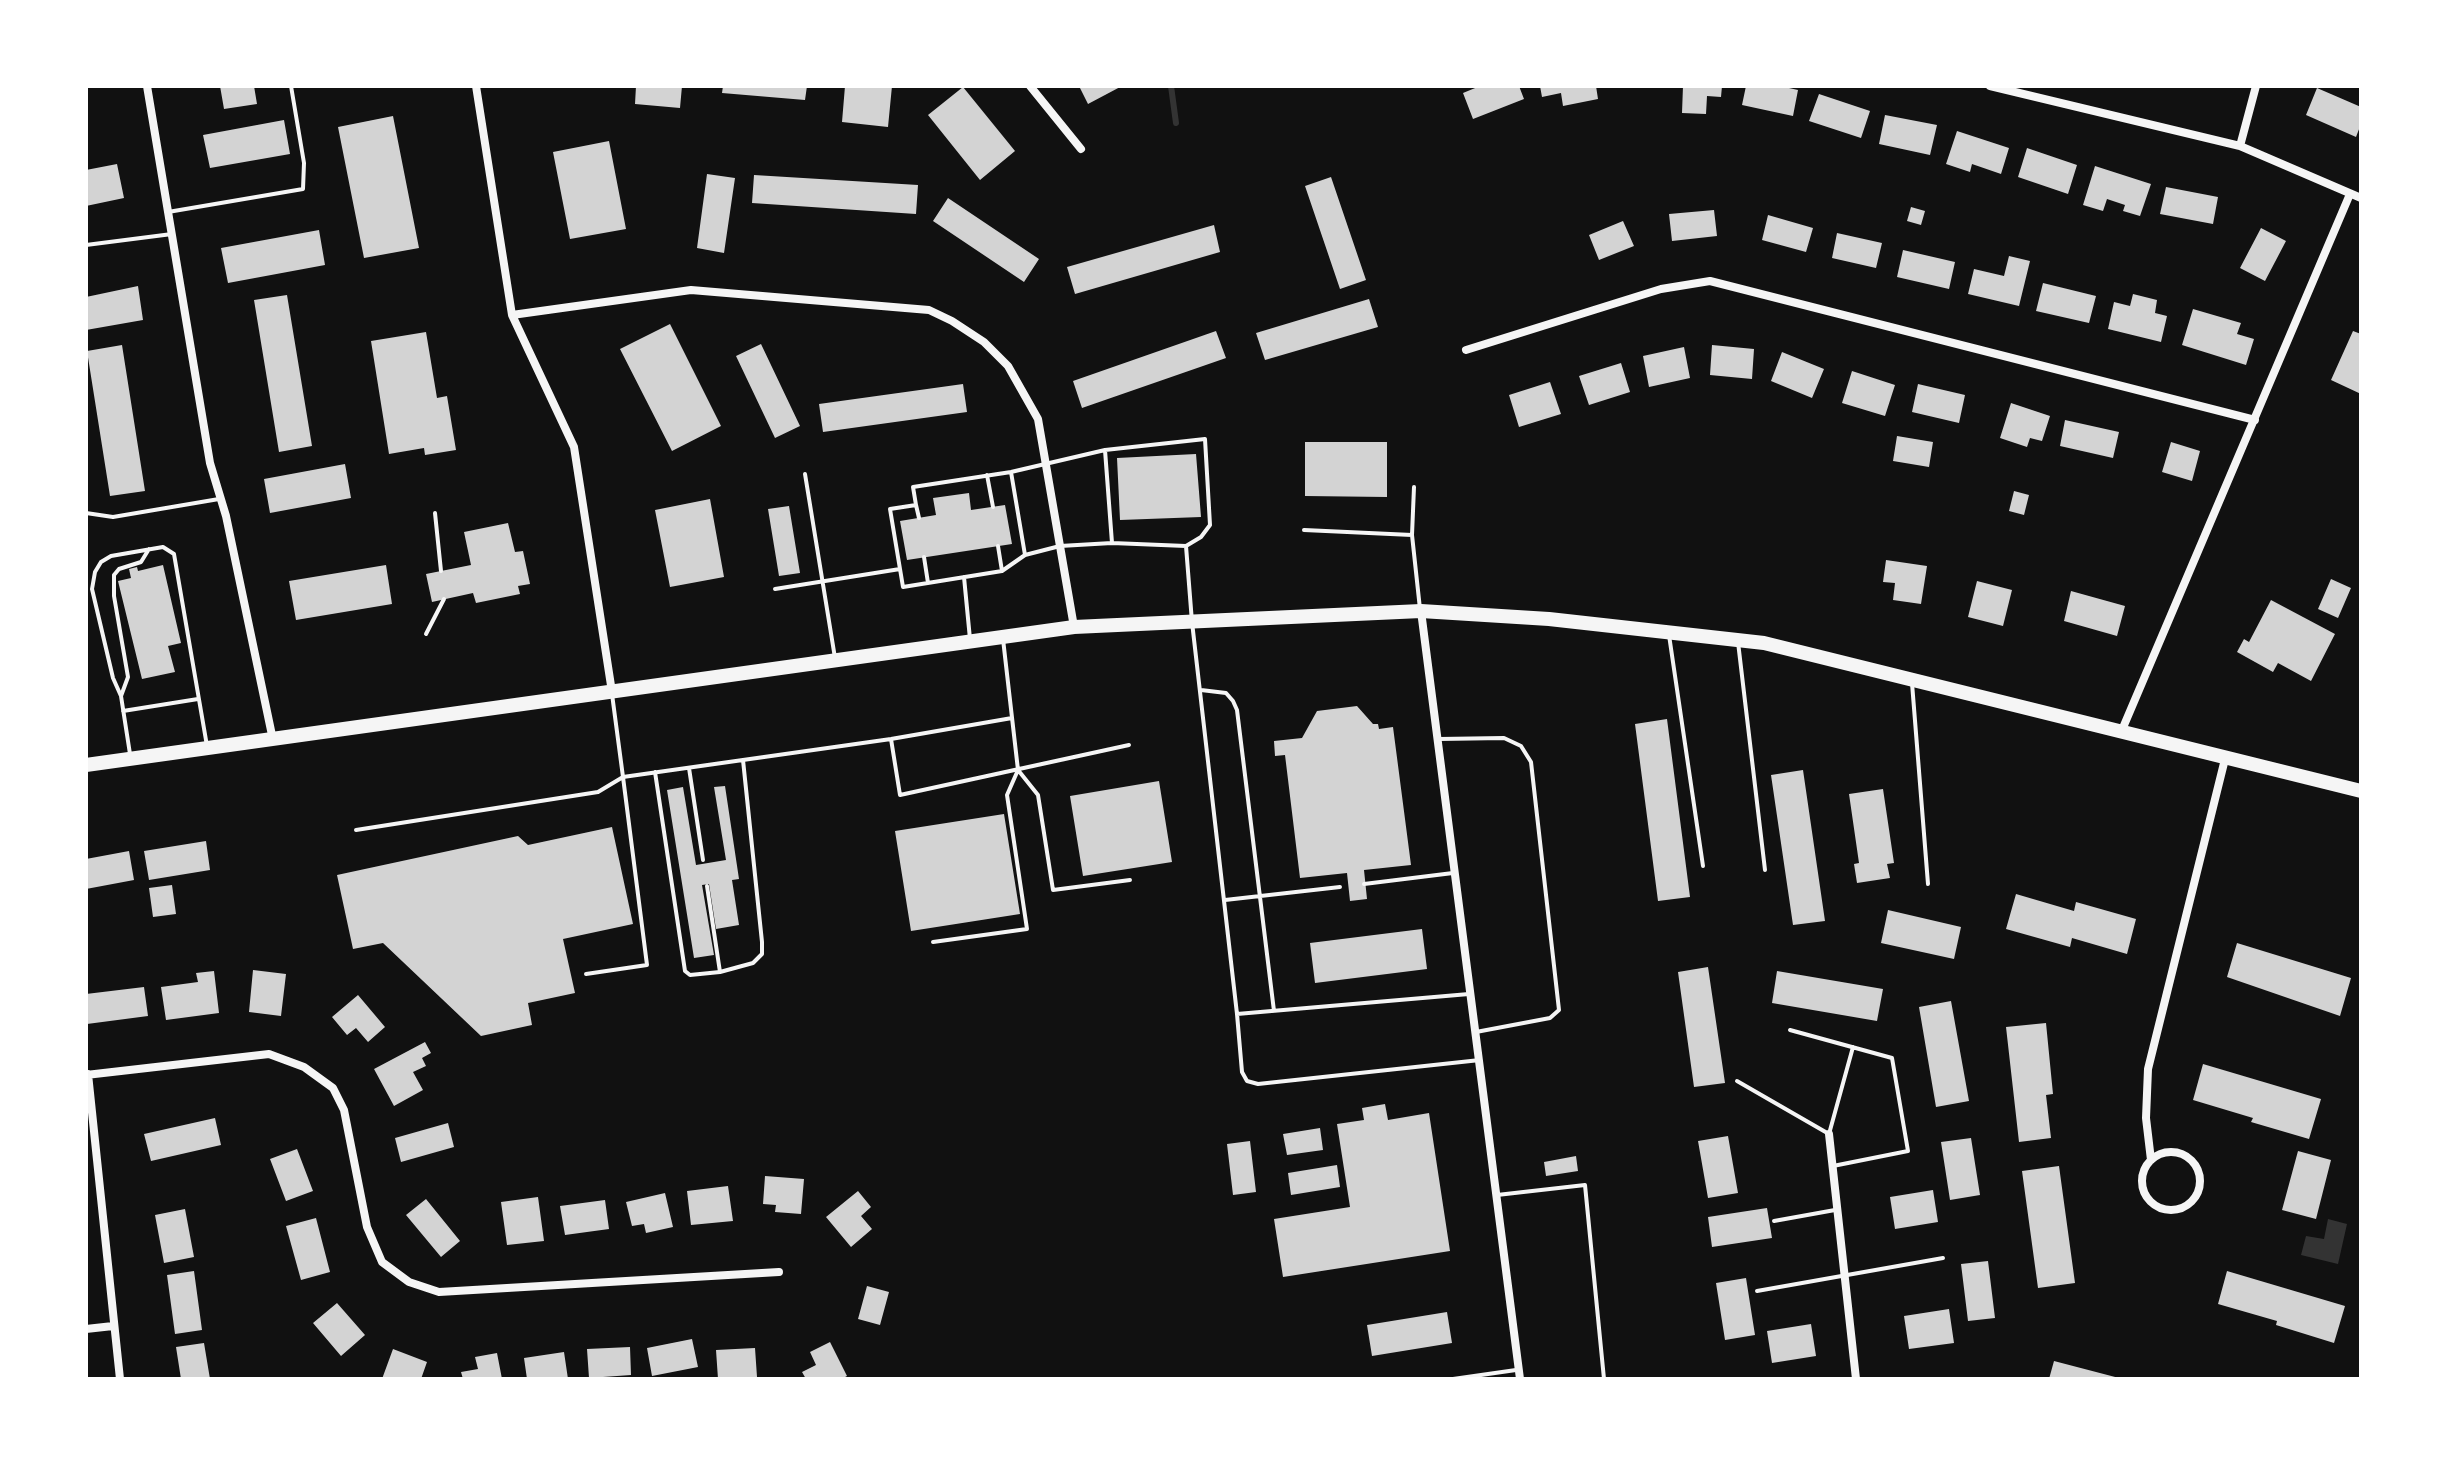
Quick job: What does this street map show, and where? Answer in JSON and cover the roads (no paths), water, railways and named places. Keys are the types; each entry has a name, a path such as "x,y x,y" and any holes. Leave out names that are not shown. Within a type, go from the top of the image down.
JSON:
{"highway":[{"path":"86,765 1074,627 1421,611 1549,619 1764,643 2361,791"}],"street":[{"path":"147,86 210,463 221,499 273,740"},
{"path":"476,86 512,315 574,447 612,692"},
{"path":"1030,86 1081,149"},
{"path":"1990,86 2240,146 2361,198"},
{"path":"2240,146 2256,86"},
{"path":"2122,730 2350,194"},
{"path":"1466,350 1661,289 1710,281 2255,420"},
{"path":"512,315 691,290 929,310 952,321 984,342 1008,366 1038,419 1074,627"},
{"path":"1421,611 1519,1374"},
{"path":"2151,1160 2168,1152 2187,1157 2198,1171 2200,1181 2194,1199 2178,1209 2169,1210 2152,1202 2142,1186 2142,1176 2151,1160 2146,1118 2148,1069 2225,759"},
{"path":"120,1379 87,1074 269,1054 304,1067 333,1088 344,1110 367,1227 382,1262 409,1282 439,1292 779,1272"},
{"path":"1829,1134 1856,1379"},
{"path":"86,1329 113,1326"}],"lane":[{"path":"168,212 303,189 304,163 291,86"},
{"path":"86,245 172,234"},
{"path":"916,505 890,509 903,587 1002,571 1025,555 1060,546 1112,543 1186,546 1201,537 1210,525 1205,439 1105,450 1011,472 913,487 919,518"},
{"path":"1105,450 1112,543"},
{"path":"1011,472 1025,555"},
{"path":"805,474 836,660"},
{"path":"987,475 993,507"},
{"path":"1414,487 1412,535 1421,611"},
{"path":"86,513 113,517 221,499"},
{"path":"435,513 441,571"},
{"path":"1304,530 1412,535"},
{"path":"998,546 1002,571"},
{"path":"1186,546 1242,1072 1247,1081 1258,1084 1480,1060"},
{"path":"131,758 121,696 113,678 92,589 95,572 101,562 111,556 163,547 174,554 207,749"},
{"path":"121,696 128,677 114,596 114,575 119,569 141,562 149,549"},
{"path":"924,557 928,583"},
{"path":"775,589 900,569"},
{"path":"964,577 970,641"},
{"path":"426,634 444,599"},
{"path":"1668,632 1703,866"},
{"path":"933,942 1027,929 1007,795 1018,770 1003,637"},
{"path":"1738,640 1765,870"},
{"path":"1912,681 1928,884"},
{"path":"1201,690 1226,693 1237,710 1274,1011"},
{"path":"586,974 647,965 612,692"},
{"path":"123,711 198,699"},
{"path":"356,830 598,792 623,777 891,739 1012,718"},
{"path":"1439,739 1504,738 1521,746 1531,762 1559,1010 1550,1018 1476,1032"},
{"path":"891,739 900,795 1129,745"},
{"path":"655,772 685,971 690,975 720,972 753,963 762,954 743,760"},
{"path":"689,768 703,860"},
{"path":"1018,770 1038,795 1053,890 1130,880"},
{"path":"1364,884 1456,873"},
{"path":"707,886 720,972"},
{"path":"1225,900 1340,887"},
{"path":"1237,1014 1471,994"},
{"path":"1790,1030 1892,1058 1908,1151 1833,1166"},
{"path":"1737,1081 1829,1134 1853,1047"},
{"path":"1497,1195 1585,1185 1604,1379"},
{"path":"1774,1221 1837,1210"},
{"path":"1757,1291 1943,1258"},
{"path":"1453,1379 1519,1374"}],"waterway":[{"path":"1171,86 1176,123"}]}
